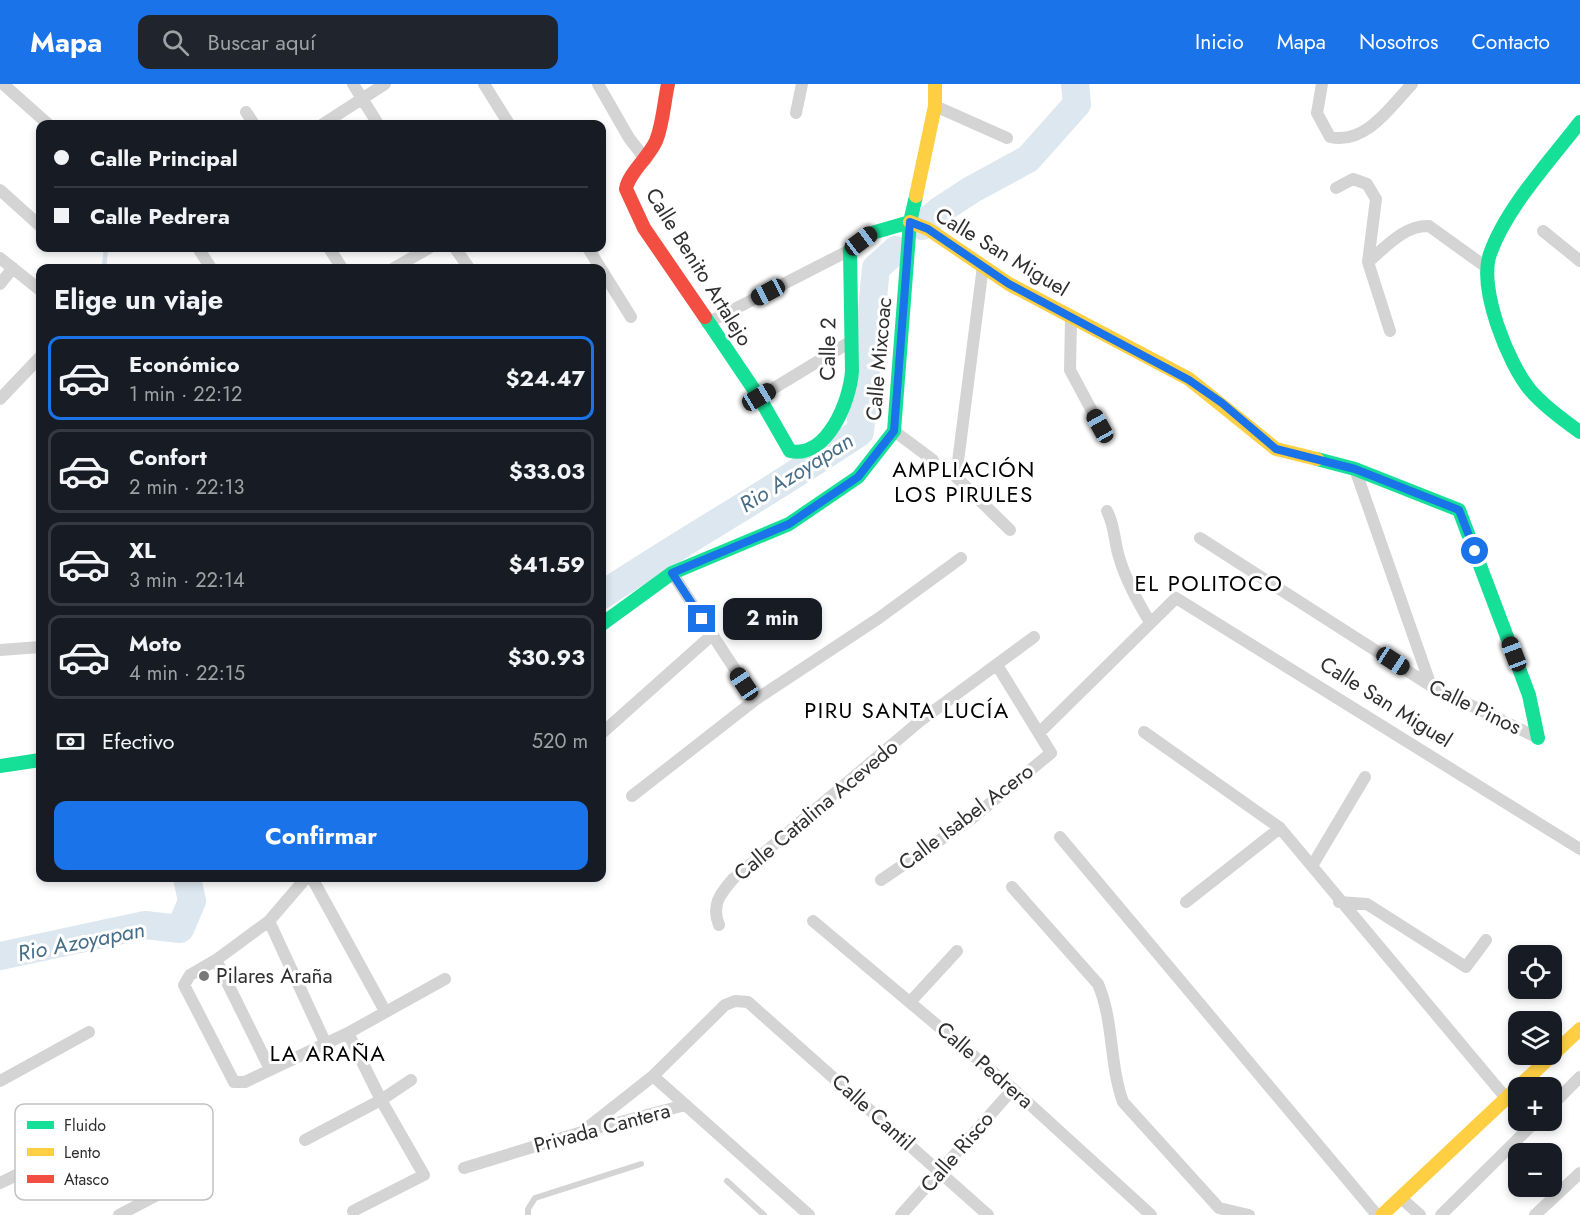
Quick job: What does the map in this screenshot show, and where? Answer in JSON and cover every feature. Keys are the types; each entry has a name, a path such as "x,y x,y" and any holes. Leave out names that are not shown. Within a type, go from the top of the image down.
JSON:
{"street":[{"path":"3,84 44,120"},
{"path":"352,84 375,120"},
{"path":"329,120 385,84"},
{"path":"484,84 506,120"},
{"path":"598,84 629,138 646,160 657,139 668,84"},
{"path":"796,113 802,84"},
{"path":"707,324 850,250 872,233 910,222 935,106 935,84"},
{"path":"1322,84 1317,113 1330,137 1338,139 1368,130 1412,84"},
{"path":"935,106 1007,138"},
{"path":"246,112 251,120"},
{"path":"1580,122 1496,239 1486,267 1492,299 1506,348 1529,390 1559,418 1580,432"},
{"name":"Calle Benito Artalejo","path":"646,160 627,182 626,189 644,228 707,324 759,397 790,451"},
{"path":"1335,188 1353,179 1368,184 1376,199 1368,262 1390,331"},
{"path":"0,190 36,222"},
{"name":"Calle San Miguel","path":"910,222 928,229 983,266 1071,319 1189,380 1222,403 1276,449 1355,469 1459,510 1529,695 1538,738"},
{"name":"Calle Mixcoac","path":"606,621 672,573 789,524 858,477 894,431 910,222"},
{"path":"1368,262 1408,229 1429,226 1486,267"},
{"path":"1543,231 1580,261"},
{"name":"Calle 2","path":"790,451 797,454 808,453 820,444 846,397 852,375 850,250"},
{"path":"401,264 422,252"},
{"path":"0,258 36,287"},
{"path":"983,266 956,477 1010,530"},
{"path":"0,284 13,268"},
{"path":"606,279 631,317"},
{"name":"Calle San Miguel","path":"1071,319 1070,370 1100,426"},
{"path":"759,397 850,342"},
{"path":"0,399 36,361"},
{"path":"894,431 933,460"},
{"path":"1355,469 1431,686"},
{"path":"1107,511 1113,522 1119,555 1131,591 1150,622"},
{"name":"Calle Pinos","path":"1200,538 1431,686 1538,738"},
{"path":"632,796 755,700 879,618 961,558"},
{"path":"672,573 755,700"},
{"name":"Calle San Miguel","path":"1176,598 1578,845"},
{"name":"Calle Isabel Acero","path":"881,880 970,819 1051,753 1039,733 1176,598"},
{"path":"606,729 712,634"},
{"name":"Calle Catalina Acevedo","path":"718,925 714,912 717,901 733,879 920,722 1034,638"},
{"path":"0,650 36,647"},
{"path":"997,665 1039,733"},
{"path":"1144,732 1280,828 1339,902 1506,1098"},
{"path":"0,766 36,761"},
{"path":"1312,866 1365,777"},
{"path":"1186,902 1280,828"},
{"path":"1060,837 1377,1215"},
{"path":"302,882 268,921 216,960 190,975 184,985 229,1077 234,1082 245,1082 348,1033 445,979"},
{"path":"314,882 385,1011"},
{"path":"1012,887 1098,984 1106,1002 1116,1081 1124,1102 1219,1208 1249,1215"},
{"path":"1339,902 1367,904 1466,967 1486,940"},
{"path":"268,921 326,1042"},
{"name":"Calle Pedrera","path":"813,921 1012,1089 1151,1215"},
{"path":"911,1002 957,951"},
{"path":"216,960 270,1069"},
{"name":"Calle Cantil","path":"653,1076 725,1005 735,1001 748,1002 988,1215"},
{"path":"1382,1215 1580,1029"},
{"path":"0,1081 89,1032"},
{"path":"348,1033 381,1100 424,1175 353,1211"},
{"path":"582,1132 653,1076 685,1105"},
{"path":"1562,1095 1580,1077"},
{"path":"304,1140 381,1100 411,1080"},
{"name":"Calle Risco","path":"901,1215 1012,1089"},
{"name":"Privada Cantera","path":"464,1168 582,1132 685,1105 809,1215"},
{"path":"1441,1215 1526,1131"},
{"path":"1535,1215 1580,1173"},
{"path":"0,1183 15,1176"},
{"path":"1401,1198 1420,1215"},
{"path":"119,1215 148,1200"}],"lane":[{"path":"528,1215 530,1202 535,1198 641,1164"},
{"path":"727,1181 764,1215"}],"waterway":[{"name":"Rio Azoyapan","path":"922,226 939,211 971,190 1028,159 1077,104 1075,84"},
{"name":"Rio Azoyapan","path":"606,592 860,432 876,268 896,250"},
{"path":"104,264 106,252"},
{"name":"Rio Azoyapan","path":"0,956 145,925 180,929 192,901 188,882"}],"traffic: fast":[{"path":"1580,122 1530,185 1507,219 1490,254 1487,269 1488,286 1497,325 1522,379 1536,397 1580,432"},
{"path":"606,621 672,573 789,524 858,477 894,431 910,222 916,196"},
{"path":"705,317 759,397 790,451 803,451 815,446 834,425 847,397 850,383 852,371 850,250 872,233 910,222"},
{"path":"1317,459 1355,469 1459,510 1529,695 1538,738"},
{"path":"0,766 36,761"}],"traffic: slow":[{"path":"916,196 935,106 935,84"},
{"path":"910,222 928,229 1009,284 1189,379 1276,449 1317,459"},
{"path":"1382,1215 1580,1029"}],"traffic: jam":[{"path":"668,84 656,141 631,177 626,189 644,228 705,317"}],"place":[{"name":"Pilares Araña","path":"204,976"}],"district":[{"name":"AMPLIACIÓN LOS PIRULES","path":"964,482"},
{"name":"EL POLITOCO","path":"1209,583"},
{"name":"PIRU SANTA LUCÍA","path":"907,710"},
{"name":"LA ARAÑA","path":"328,1053"}],"route":[{"path":"702,619 672,573 789,524 858,477 894,431 910,222 928,229 1009,284 1189,380 1222,403 1255,434 1276,449 1355,469 1459,510 1475,551"}]}
